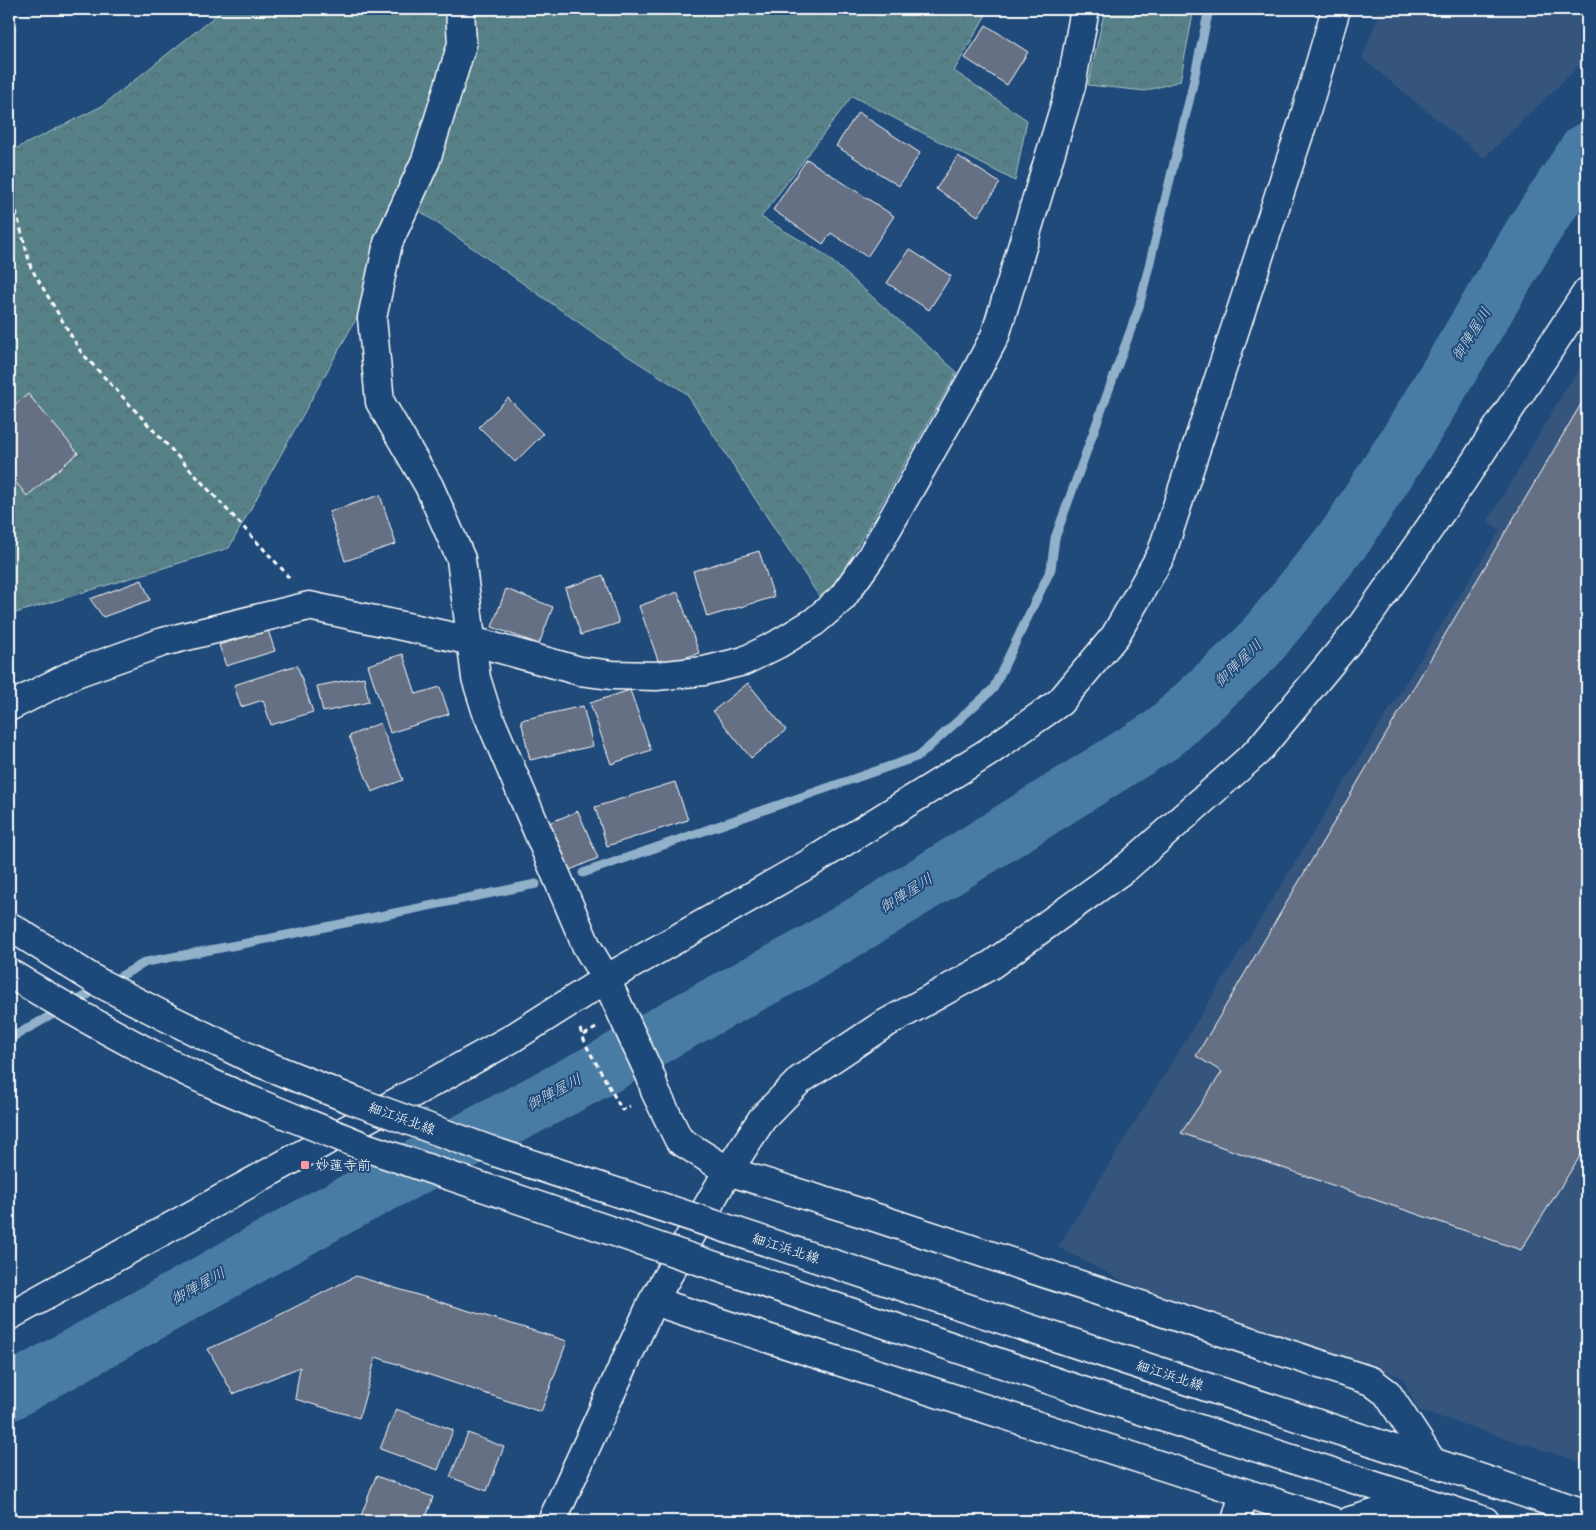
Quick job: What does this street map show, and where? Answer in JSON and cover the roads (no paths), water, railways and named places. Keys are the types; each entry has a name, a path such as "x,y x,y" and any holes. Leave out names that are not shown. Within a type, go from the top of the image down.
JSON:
{"street":[{"path":"460,9 462,44 426,160 388,243 372,318 380,402 429,486 461,559 476,678 486,710 586,945 606,979 651,1077 655,1091 679,1140 728,1171 862,1213 1371,1381 1387,1393 1433,1463"},
{"path":"9,707 76,673 163,642 308,606 472,641 580,671 612,675 656,676 704,671 744,661 778,644 814,622 842,598 871,557 995,336 1071,86 1085,9"},
{"path":"9,1316 511,1038 606,979 810,862 987,753 1060,702 1115,636 1161,555 1303,122 1336,9"},
{"path":"552,1521 653,1301 728,1171 762,1120 800,1080 881,1026 991,965 1127,867 1257,752 1362,625 1460,483 1587,292"},
{"name":"細江浜北線","path":"9,926 98,982 168,1018 258,1062 355,1101 498,1153 1587,1514"},
{"path":"9,973 128,1041 205,1080 263,1106 365,1147 1094,1394 1485,1521"},
{"path":"653,1301 1332,1521"},
{"path":"1236,1521 1244,1493"},
{"path":"1350,1521 1422,1500"}],"waterway":[{"path":"583,873 919,756 993,689 1051,569 1055,538 1139,307 1191,93 1209,9"},
{"name":"御陣屋川","path":"9,1393 324,1216 609,1065 670,1029 806,956 1163,734 1257,647 1347,535 1414,430 1535,228 1587,150"},
{"path":"9,1039 146,962 536,884"}],"place":[{"name":"妙蓮寺前","path":"305,1165"}]}
